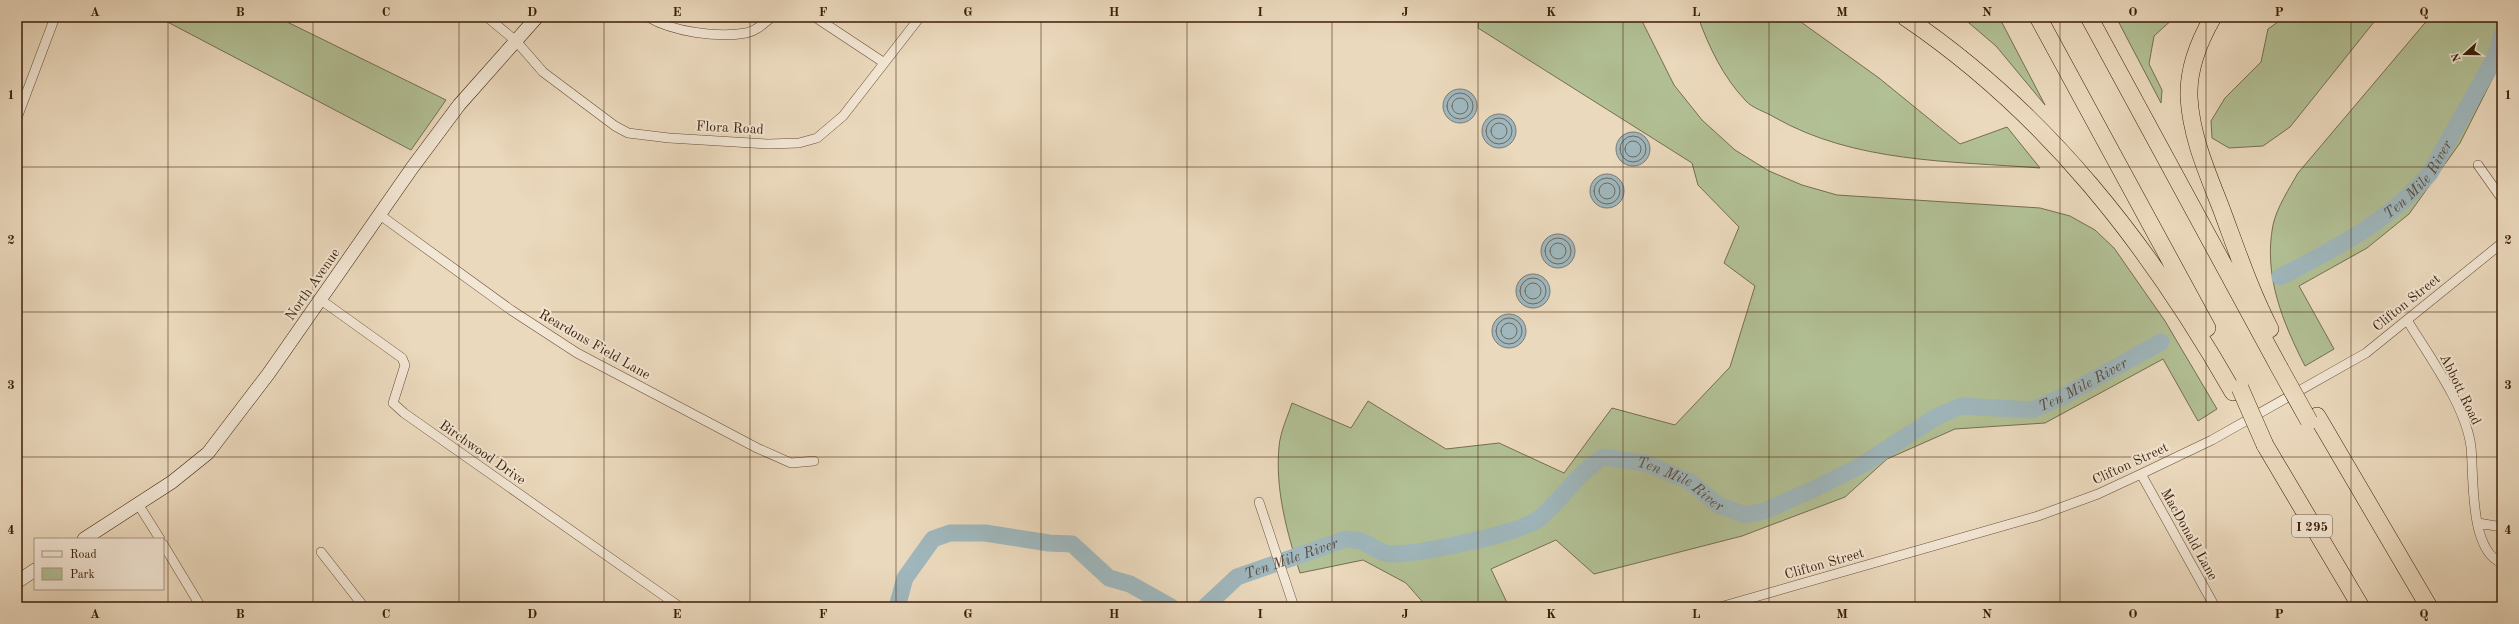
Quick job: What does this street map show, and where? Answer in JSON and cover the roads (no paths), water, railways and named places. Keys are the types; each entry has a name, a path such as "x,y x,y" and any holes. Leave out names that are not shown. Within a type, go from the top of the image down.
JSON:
{"highway":[{"path":"1905,17 1951,50 2000,90 2080,171 2151,261 2236,390"},
{"path":"2038,17 2236,390"},
{"path":"2089,17 2313,418 2372,531 2420,607"},
{"path":"2213,17 2200,41 2192,68 2189,96 2192,123 2215,194 2283,365"},
{"name":"I 295","path":"2236,390 2265,445 2361,607"},
{"path":"2313,418 2429,607"}],"main road":[{"name":"North Avenue","path":"86,538 190,469 208,453 269,374 380,214 459,105 537,17"},
{"path":"17,582 34,571"}],"street":[{"path":"17,118 55,17"},
{"name":"Flora Road","path":"487,17 516,41 543,72 615,126 628,133 669,138 768,144 799,143 817,138 843,116 883,62 920,17"},
{"path":"648,17 663,26 675,29 724,33 746,33 758,28 772,17"},
{"path":"815,17 883,62"},
{"path":"2478,165 2502,199"},
{"name":"Reardons Field Lane","path":"380,214 511,310 577,353 764,451 791,463 814,461"},
{"name":"Clifton Street","path":"1720,607 2038,516 2098,494 2141,474 2212,440 2366,353 2502,242"},
{"name":"Birchwood Drive","path":"321,300 402,358 405,365 393,403 404,413 680,607"},
{"name":"Abbott Road","path":"2407,320 2452,396 2464,422 2469,438 2472,491 2478,523 2488,551 2493,558 2502,563"},
{"name":"MacDonald Lane","path":"2141,474 2215,607"},
{"path":"1259,502 1267,530 1294,607"},
{"path":"138,504 159,538"},
{"path":"2478,523 2502,527"},
{"path":"164,546 202,607"},
{"path":"321,552 364,607"}],"water":[{"path":"1457,89 1463,89 1467,90 1474,96 1477,106 1476,113 1470,120 1463,123 1457,123 1453,122 1446,116 1443,109 1443,103 1444,99 1450,92"},
{"path":"1496,114 1502,114 1506,115 1513,121 1516,131 1515,138 1509,145 1502,148 1496,148 1492,147 1485,141 1482,134 1482,128 1483,124 1489,117"},
{"path":"1630,132 1636,132 1640,133 1647,139 1650,149 1649,156 1643,163 1636,166 1630,166 1626,165 1619,159 1616,152 1616,146 1617,142 1623,135"},
{"path":"1604,174 1610,174 1614,175 1621,181 1624,191 1623,198 1617,205 1610,208 1604,208 1600,207 1593,201 1590,194 1590,188 1591,184 1597,177"},
{"path":"1555,234 1561,234 1565,235 1572,241 1575,251 1574,258 1568,265 1561,268 1555,268 1551,267 1544,261 1541,254 1541,248 1542,244 1548,237"},
{"path":"1530,274 1536,274 1540,275 1547,281 1550,291 1549,298 1543,305 1536,308 1530,308 1526,307 1519,301 1516,294 1516,288 1517,284 1523,277"},
{"path":"1506,314 1512,314 1516,315 1523,321 1526,331 1525,338 1519,345 1512,348 1506,348 1502,347 1495,341 1492,334 1492,328 1493,324 1499,317"}],"waterway":[{"name":"Ten Mile River","path":"2280,277 2340,245 2379,219 2415,190 2430,173 2495,58 2502,34"},
{"name":"Ten Mile River","path":"1205,607 1237,577 1346,539 1361,541 1388,554 1405,553 1424,551 1469,542 1529,524 1540,518 1556,503 1578,478 1603,457 1645,463 1689,481 1718,505 1745,515 1764,511 1814,489 1862,465 1936,417 1961,406 2032,410 2064,396 2161,342"},
{"name":"Ten Mile River","path":"897,607 905,578 933,539 950,533 985,533 1049,543 1072,544 1109,578 1130,584 1171,607"}]}
